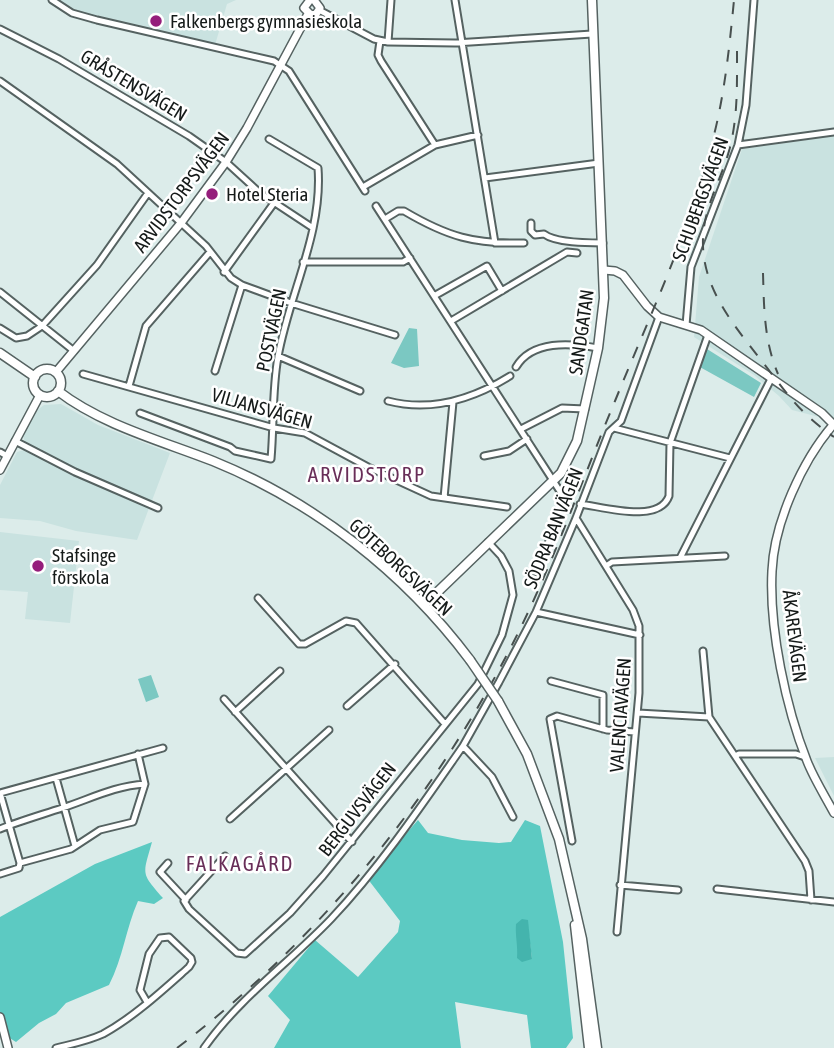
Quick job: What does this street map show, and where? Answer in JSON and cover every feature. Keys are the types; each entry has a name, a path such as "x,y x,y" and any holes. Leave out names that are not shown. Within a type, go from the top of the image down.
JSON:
{"main road":[{"name":"SANDGATAN","path":"424,605 554,480 571,457 585,409 602,322 604,270 592,0"},
{"path":"0,354 35,377"},
{"path":"43,370 55,372 60,380 58,391 50,397 40,395 34,387 35,377 43,370"},
{"name":"GÖTEBORGSVÄGEN","path":"58,391 82,406 150,438 213,461 281,492 328,522 373,558 424,605 470,660 519,737 544,796 562,850 582,939 597,1048"},
{"name":"GÖTEBORGSVÄGEN","path":"574,908 589,1048"}],"street":[{"path":"52,0 72,13 247,54 281,65 289,71 364,189 435,145 478,135"},
{"path":"388,42 391,0"},
{"path":"456,0 495,243"},
{"name":"SCHUBERGSVÄGEN","path":"686,325 691,267 738,145 746,105 754,0"},
{"path":"310,1 319,5 319,10 316,14 308,14 305,10 310,1"},
{"path":"319,10 380,41 388,42 462,43 592,34"},
{"name":"ARVIDSTORPSVÄGEN","path":"55,372 181,223 226,162 308,14"},
{"name":"GRÅSTENSVÄGEN","path":"0,29 96,80 189,136 226,162 274,203 313,228"},
{"path":"380,41 378,55 381,61 435,145"},
{"path":"0,81 109,157 181,223 210,252 224,272 242,285 395,335"},
{"path":"738,145 834,132"},
{"name":"POSTVÄGEN","path":"140,412 235,451 271,459 278,356 313,228 319,194 317,168 269,139"},
{"path":"485,178 599,163"},
{"path":"0,328 16,338 27,336 42,326 97,265 148,193"},
{"path":"224,272 274,203"},
{"path":"376,206 560,488 564,502 537,572"},
{"path":"385,219 398,211 404,211 444,233 495,243 524,243"},
{"path":"531,223 531,231 535,235 544,234 551,239 574,243 603,243"},
{"path":"128,386 146,326 210,252"},
{"path":"451,321 567,252 577,253"},
{"path":"303,262 403,262 410,258"},
{"path":"434,296 487,266 502,291"},
{"path":"604,270 622,275 659,317 708,335 822,413 834,425"},
{"path":"215,370 242,285"},
{"path":"0,292 74,351"},
{"name":"SÖDRA BANVÄGEN","path":"204,1048 235,1008 333,916 374,867 463,746 536,612 609,432 621,421 659,317"},
{"path":"580,505 642,512 662,508 669,496 670,443 708,335"},
{"path":"516,367 529,353 552,346 577,344 597,348"},
{"path":"278,356 360,391"},
{"name":"VILJANSVÄGEN","path":"83,374 274,428 305,433 431,496 507,507"},
{"path":"388,401 411,407 453,402 494,386 510,376"},
{"path":"680,558 771,379"},
{"path":"0,470 4,454 15,441 40,395"},
{"path":"444,498 453,402"},
{"path":"521,429 562,408 585,409"},
{"name":"ÅKAREVÄGEN","path":"834,425 819,440 806,463 785,513 772,570 772,603 785,689 805,757 834,814"},
{"path":"614,428 730,458"},
{"path":"484,456 509,451 527,439"},
{"path":"15,441 75,472 158,509"},
{"name":"VALENCIAVÄGEN","path":"576,517 637,616 640,635 638,713 617,932"},
{"name":"BERGUVSVÄGEN","path":"186,900 189,908 237,953 245,954 290,913 352,842 478,684 497,646 513,595 509,571 488,542"},
{"path":"606,566 612,562 725,556"},
{"path":"258,598 299,644 346,621 352,620 361,625 445,724"},
{"path":"536,612 640,635"},
{"path":"703,651 709,717 805,861 809,871 811,900"},
{"path":"347,706 395,664"},
{"path":"235,712 280,671"},
{"path":"551,681 603,695 603,729"},
{"path":"224,699 352,842"},
{"path":"638,713 709,717"},
{"path":"572,841 550,719 556,716 603,729 635,732"},
{"path":"230,819 329,730"},
{"path":"463,746 492,777 513,817"},
{"path":"0,874 19,868 20,863 0,793 163,748"},
{"path":"20,863 75,846 100,830 133,822 145,784 138,754"},
{"path":"735,756 796,754 805,757"},
{"path":"56,778 75,846"},
{"path":"0,829 64,808 96,794 145,784"},
{"path":"168,863 160,872 186,900 225,856"},
{"path":"620,885 678,890"},
{"path":"717,890 834,902"},
{"path":"56,1048 103,1034 147,1002 192,962 169,937 160,937 149,954 140,990 147,1002"},
{"path":"0,1017 8,1048"}],"shaded area":[{"name":"Falkenbergs gymnasieskola","path":"57,0 236,0 227,4 215,45 128,26 91,24 91,17 68,9"},
{"path":"834,136 834,427 819,417 792,410 754,375 694,337 699,277 742,149"},
{"path":"409,328 417,329 419,366 404,368 391,363"},
{"path":"707,349 761,383 754,397 698,366"},
{"path":"61,404 98,425 170,453 137,540 76,531 40,521 0,518 0,485 17,452 24,450 26,446 23,436 36,411 44,405"},
{"name":"Stafsinge förskola","path":"0,532 79,541 70,623 25,619 28,592 0,590"},
{"path":"151,675 159,697 146,702 138,679"},
{"path":"834,757 834,796 815,758"},
{"path":"418,820 428,833 462,840 499,843 511,842 525,820 540,826 563,942 573,1038 566,1048 531,1048 527,1015 455,1002 461,1048 274,1048 290,1020 268,996 315,940 358,977 398,932 400,921 367,878","holes":["527,920 532,959 518,958 518,943"]},
{"path":"152,842 145,867 146,873 150,883 163,898 154,904 138,901 109,985 66,1003 56,1014 39,1023 16,1042 8,1037 0,1037 0,917 95,864"},
{"path":"522,919 528,920 532,959 522,962 517,958 516,924"}],"railway":[{"path":"177,1048 278,962 368,864 447,757 513,643 554,554 691,214 719,113 734,0"},
{"path":"737,51 732,139 704,227 707,273 721,304 750,346 794,402 834,437"},
{"path":"763,273 767,337 778,374"}],"place":[{"name":"Falkenbergs gymnasieskola","path":"156,21"},
{"name":"Hotel Steria","path":"212,194"},
{"name":"Stafsinge förskola","path":"38,566"}],"district":[{"name":"ARVIDSTORP","path":"367,474"},
{"name":"FALKAGÅRD","path":"240,863"}]}
